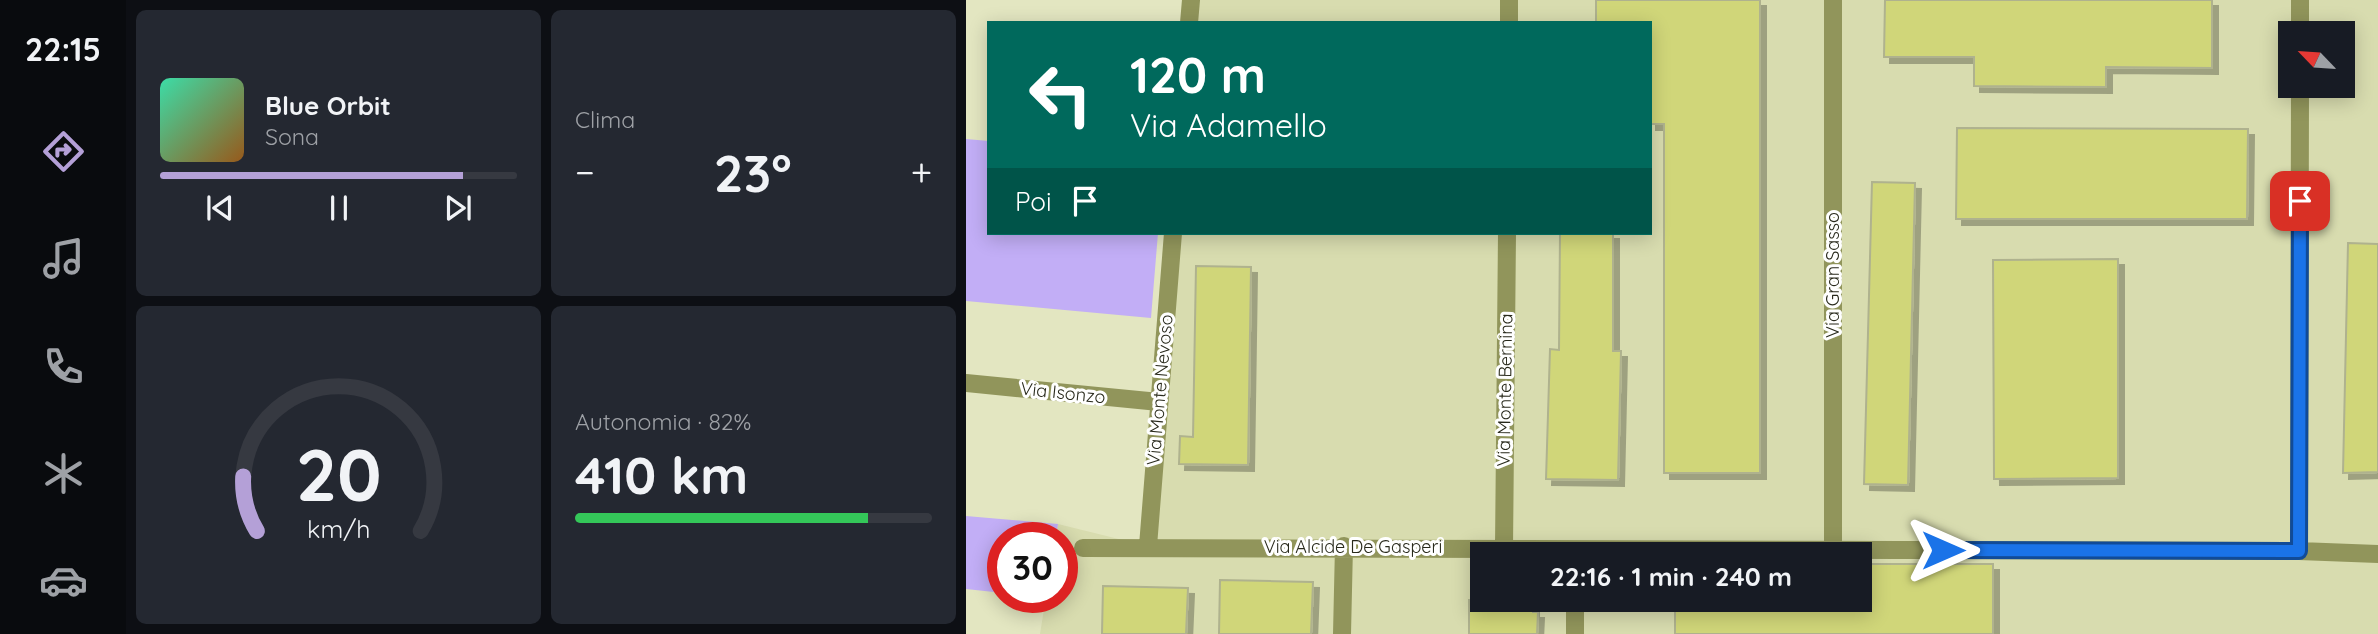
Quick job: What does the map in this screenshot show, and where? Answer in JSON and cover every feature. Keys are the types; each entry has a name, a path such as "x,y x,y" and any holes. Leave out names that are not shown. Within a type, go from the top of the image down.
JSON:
{"street":[{"path":"1189,21 1191,0"},
{"path":"1509,0 1509,21"},
{"name":"Via Gran Sasso","path":"1833,0 1833,542"},
{"path":"2300,0 2300,21"},
{"path":"2299,551 2300,98"},
{"name":"Via Monte Nevoso","path":"1147,546 1173,235"},
{"name":"Via Monte Bernina","path":"1504,542 1507,235"},
{"name":"Via Isonzo","path":"966,383 1159,402"},
{"path":"1342,634 1344,546"},
{"name":"Via Alcide De Gasperi","path":"1083,548 1470,548"},
{"name":"Via Alcide De Gasperi","path":"1872,550 2299,551 2378,554"},
{"path":"1575,612 1575,634"}],"shaded area":[{"path":"1191,0 2378,0 2378,634 1040,634 1043,613 1078,613 1078,529 1147,546 1173,235 1652,235 1652,21 1189,21"},
{"path":"966,139 987,141 987,235 1158,235 1151,318 966,301"},
{"path":"966,516 1035,522 987,522 987,591 966,589"}],"building":[{"path":"1596,0 1760,0 1760,473 1664,473 1664,124 1652,124 1652,21 1596,21"},
{"path":"1885,0 2212,0 2212,68 2106,67 2106,87 1974,86 1974,57 1884,57"},
{"path":"1957,128 2248,129 2247,219 1956,219"},
{"path":"1872,182 1915,183 1908,485 1864,484"},
{"path":"1560,235 1613,235 1613,351 1621,351 1618,480 1546,479 1550,349 1559,350"},
{"path":"2348,243 2378,244 2378,472 2343,473"},
{"path":"2118,259 2118,478 1994,479 1993,260"},
{"path":"1196,266 1251,267 1248,465 1179,464 1180,436 1193,437"},
{"path":"1872,564 1993,564 1993,634 1675,634 1675,612 1872,612"},
{"path":"1220,580 1313,582 1311,634 1219,634"},
{"path":"1103,586 1188,588 1186,634 1102,634"},
{"path":"1469,600 1470,612 1538,612 1537,634 1469,634"}],"route":[{"path":"1943,550 2299,551 2300,201"}]}
